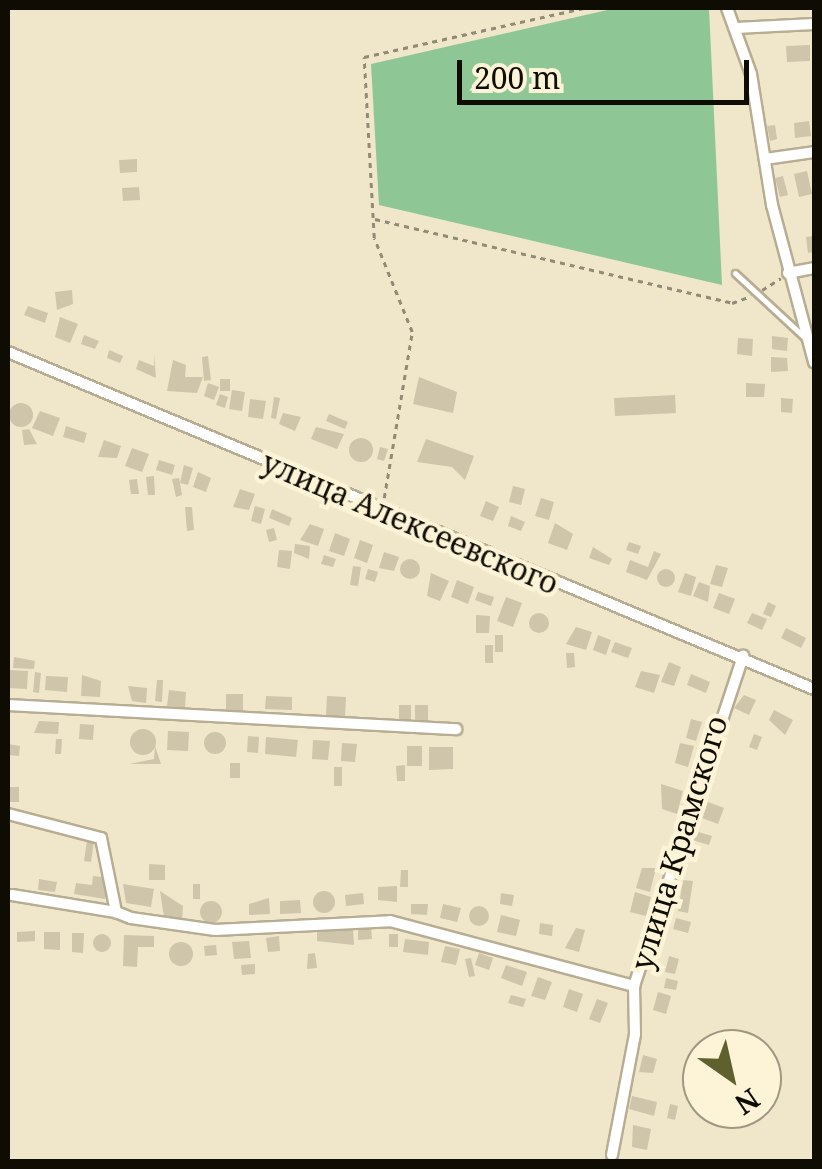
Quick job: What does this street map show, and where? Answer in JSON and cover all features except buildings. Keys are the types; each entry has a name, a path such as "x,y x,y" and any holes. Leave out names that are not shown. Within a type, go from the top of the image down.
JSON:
{"street":[{"path":"727,8 736,28 788,272 814,362"},
{"path":"736,28 814,24"},
{"path":"764,160 814,152"},
{"path":"788,272 814,268"},
{"name":"улица Алексеевского","path":"8,352 380,512 743,656 814,689"},
{"name":"улица Крамского","path":"12,895 215,930 375,919 634,986 743,656"},
{"path":"8,705 456,729"},
{"path":"8,814 102,838 116,912"},
{"path":"612,1154 635,1034 634,986"}],"lane":[{"path":"735,273 804,337"}],"path":[{"path":"380,512 412,332 373,219 364,58 584,8"},
{"path":"373,219 732,303 757,294 788,272"}],"green space":[{"path":"616,8 709,8 722,285 379,205 371,64"}]}
